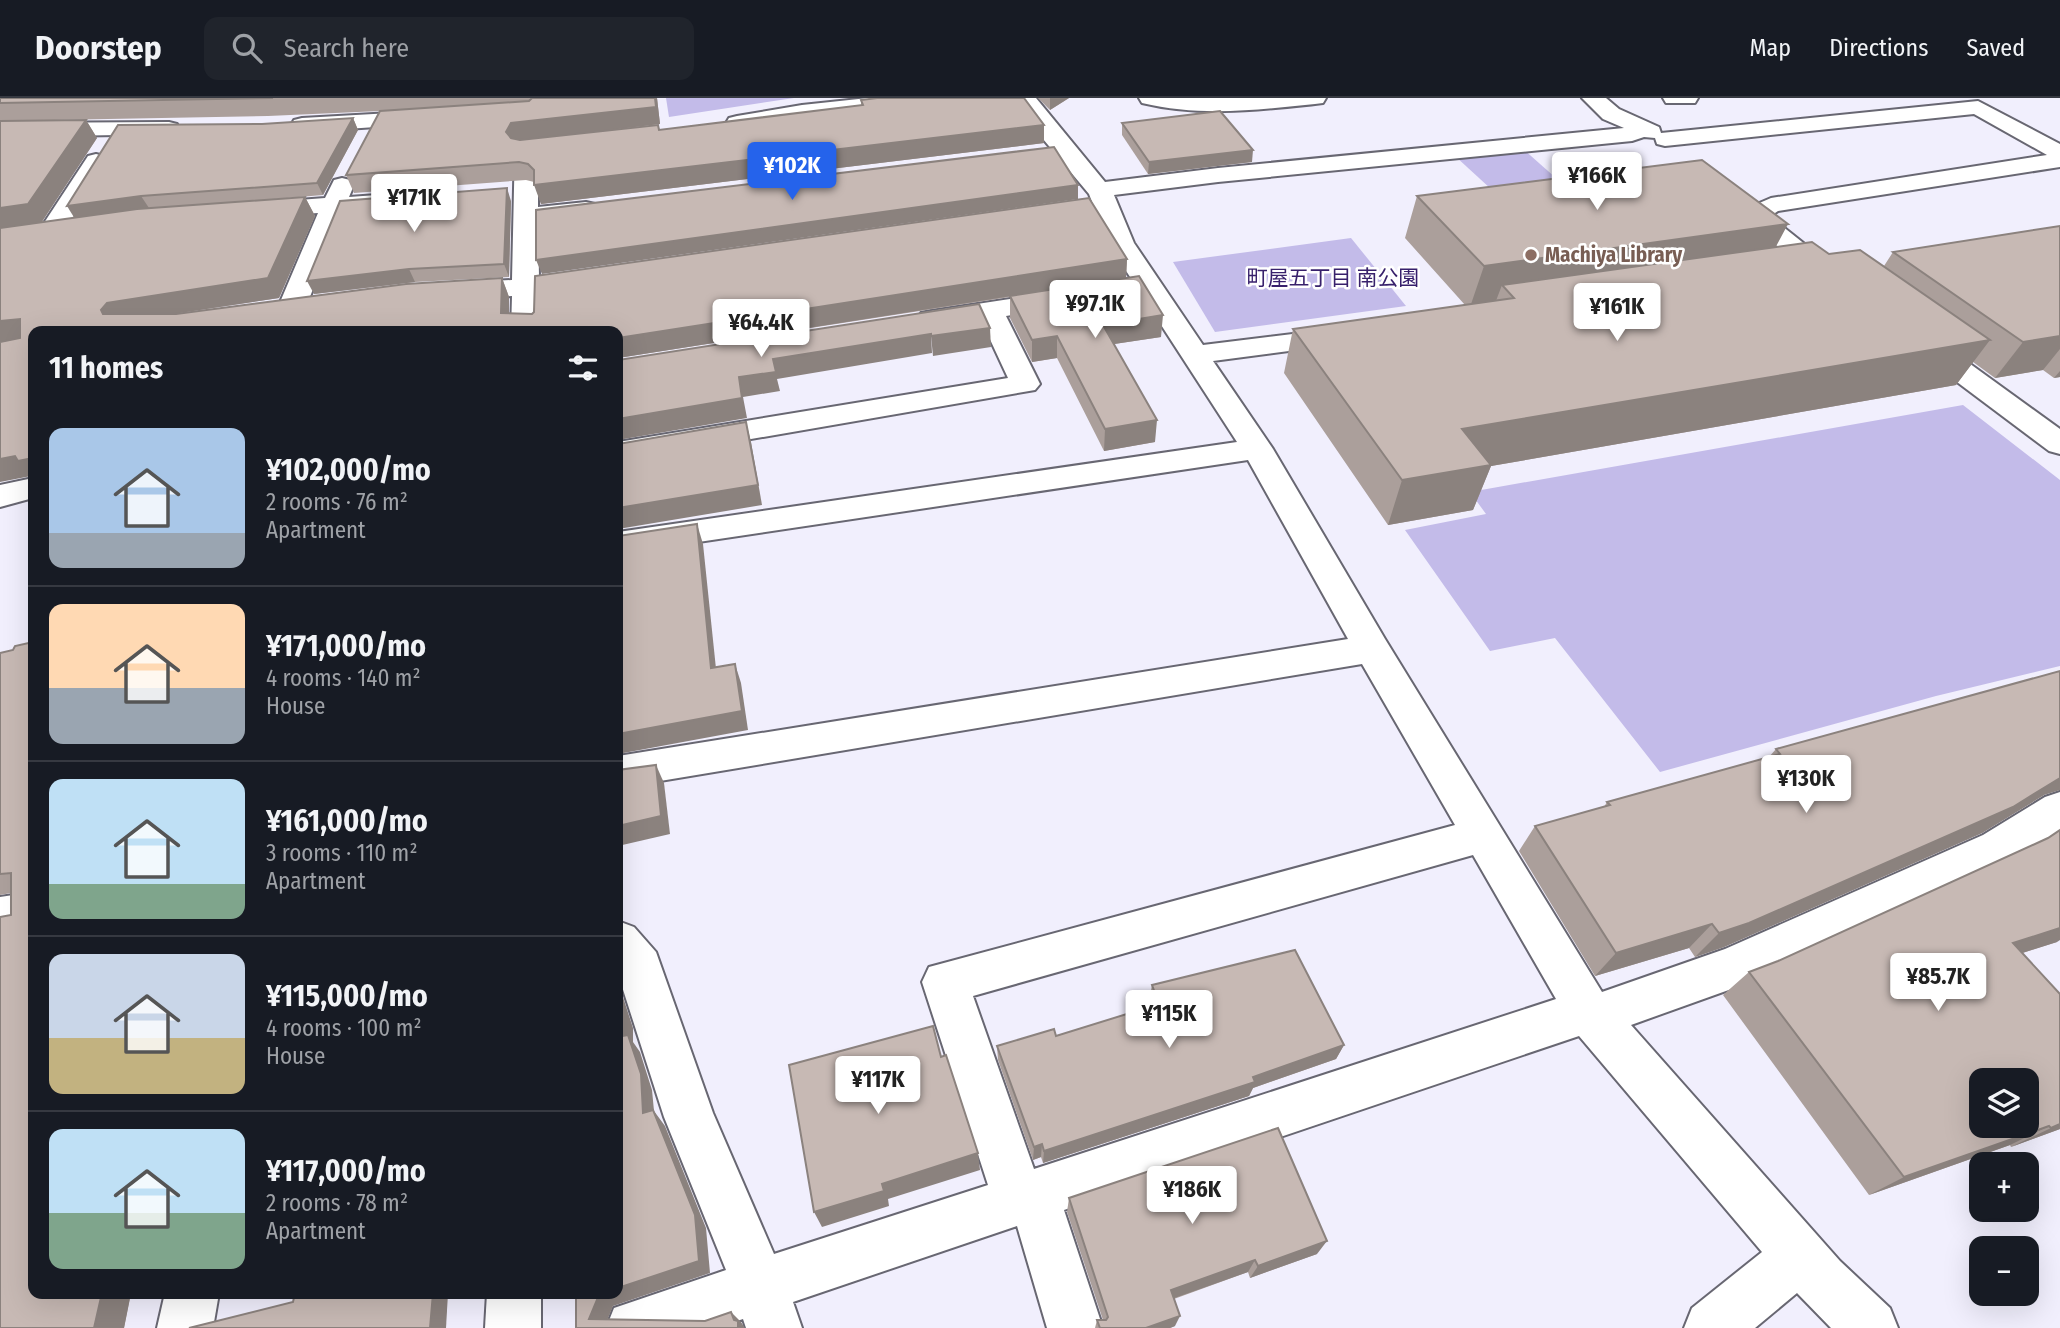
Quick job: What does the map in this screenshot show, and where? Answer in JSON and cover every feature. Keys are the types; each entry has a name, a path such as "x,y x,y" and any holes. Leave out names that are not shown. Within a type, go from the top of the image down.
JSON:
{"street":[{"path":"717,126 802,111 932,98"},
{"path":"1025,98 1046,130 1051,152 1095,201 1113,215 1135,287 1195,355 1257,449 1372,649 1590,1014 1800,1256 1870,1328"},
{"path":"1150,98 1208,107 1315,98"},
{"path":"1593,98 1611,114 1665,139 1687,155"},
{"path":"1674,98 1687,98"},
{"path":"521,107 538,148 515,191 526,216 525,326"},
{"path":"1665,139 1978,107 2060,153"},
{"path":"287,126 366,142 455,117"},
{"path":"0,130 185,128"},
{"path":"1095,201 1259,171 1632,134 1644,128"},
{"path":"51,232 116,130"},
{"path":"264,310 303,312 334,204 366,142"},
{"path":"1784,275 1834,277 1760,221 1759,212 1771,205 1950,175 2060,160"},
{"path":"1741,194 1763,210"},
{"path":"241,211 416,199"},
{"path":"526,216 603,206"},
{"path":"25,236 88,227"},
{"path":"427,293 526,286 616,275"},
{"path":"908,323 1082,295"},
{"path":"623,451 1025,384 990,310"},
{"path":"1898,324 2060,444"},
{"path":"1195,355 1371,332"},
{"path":"623,541 1257,449"},
{"path":"0,496 28,489"},
{"path":"623,771 1372,649"},
{"path":"634,1328 767,1307 1026,1198 1735,967 1998,848 2058,813"},
{"path":"1074,1328 945,982 1482,835"},
{"path":"0,917 28,912"},
{"path":"623,947 640,967 689,1118 767,1307"},
{"path":"1712,1328 1800,1256"},
{"path":"184,1328 191,1299"},
{"path":"513,1328 514,1299"}],"green space":[{"path":"666,98 794,98 669,117"},
{"path":"1522,148 1557,179 1491,189 1455,156"},
{"name":"町屋五丁目 南公園","path":"1351,238 1406,306 1215,332 1173,262"},
{"path":"1963,405 2060,480 2060,666 1936,696 1660,772 1555,638 1490,651 1405,530 1486,514 1470,492"}],"building":[{"path":"0,98 273,98 0,103"},
{"path":"532,98 655,98 656,107 511,123 506,132 511,138 520,140 658,125 659,130 863,105 861,100 877,98 1024,98 1044,125 534,185 534,170 528,164 519,162 346,175 380,111 529,101"},
{"path":"1220,111 1253,150 1149,162 1122,123"},
{"path":"353,118 317,183 141,196 67,206 118,125 262,124"},
{"path":"86,120 28,204 0,208 0,121"},
{"path":"1054,147 1078,185 536,260 536,210"},
{"path":"1702,160 1788,224 1484,266 1417,196"},
{"path":"507,188 504,264 409,269 307,281 340,201"},
{"path":"305,197 268,278 107,303 101,310 103,314 176,314 406,284 502,278 501,313 532,314 535,276 1089,198 1127,259 623,337 623,326 28,326 28,459 18,461 15,456 0,459 0,342 20,338 20,319 0,321 0,228 137,209"},
{"path":"2060,226 2060,336 2023,342 1893,252"},
{"path":"1812,242 1829,254 1860,250 1990,340 1462,429 1491,465 1402,480 1293,329 1514,298 1502,285"},
{"path":"1139,276 1163,315 1103,325 1157,420 1105,429 1057,336 1032,340 1010,296"},
{"path":"979,304 990,328 931,334 773,359 776,372 739,377 742,398 623,418 623,359"},
{"path":"746,422 758,485 623,507 623,443"},
{"path":"697,524 711,668 735,664 742,711 623,733 623,535"},
{"path":"28,643 28,1299 101,1299 94,1328 0,1328 0,917 11,915 11,873 0,874 0,653 13,650 15,646"},
{"path":"2060,671 2060,778 2013,807 1749,923 1719,933 1712,924 1616,953 1535,826 1610,805 1607,802 1780,754 1776,749"},
{"path":"656,765 661,816 623,825 623,769"},
{"path":"2060,830 2060,928 2013,943 2060,994 2060,1124 2039,1130 2039,1068 1969,1068 1969,1138 2015,1138 1904,1177 1749,972 2048,838"},
{"path":"1295,950 1344,1045 1253,1077 1255,1082 1044,1151 1042,1144 1034,1147 997,1046 1054,1029 1056,1036 1159,1004 1152,985"},
{"path":"933,1026 941,1057 946,1055 978,1153 882,1184 884,1191 814,1212 789,1065"},
{"path":"628,1035 641,1074 643,1113 653,1110 695,1215 699,1261 623,1286 623,1036"},
{"path":"1278,1128 1327,1241 1258,1266 1255,1260 1171,1290 1180,1316 1146,1328 1100,1328 1097,1320 1106,1320 1108,1317 1069,1198"},
{"path":"294,1299 432,1299 430,1328 189,1328 293,1302"},
{"path":"576,1299 597,1299 589,1319 705,1321 731,1312 734,1320 738,1321 738,1328 576,1328"}],"place":[{"name":"Machiya Library","path":"1531,255"}]}
